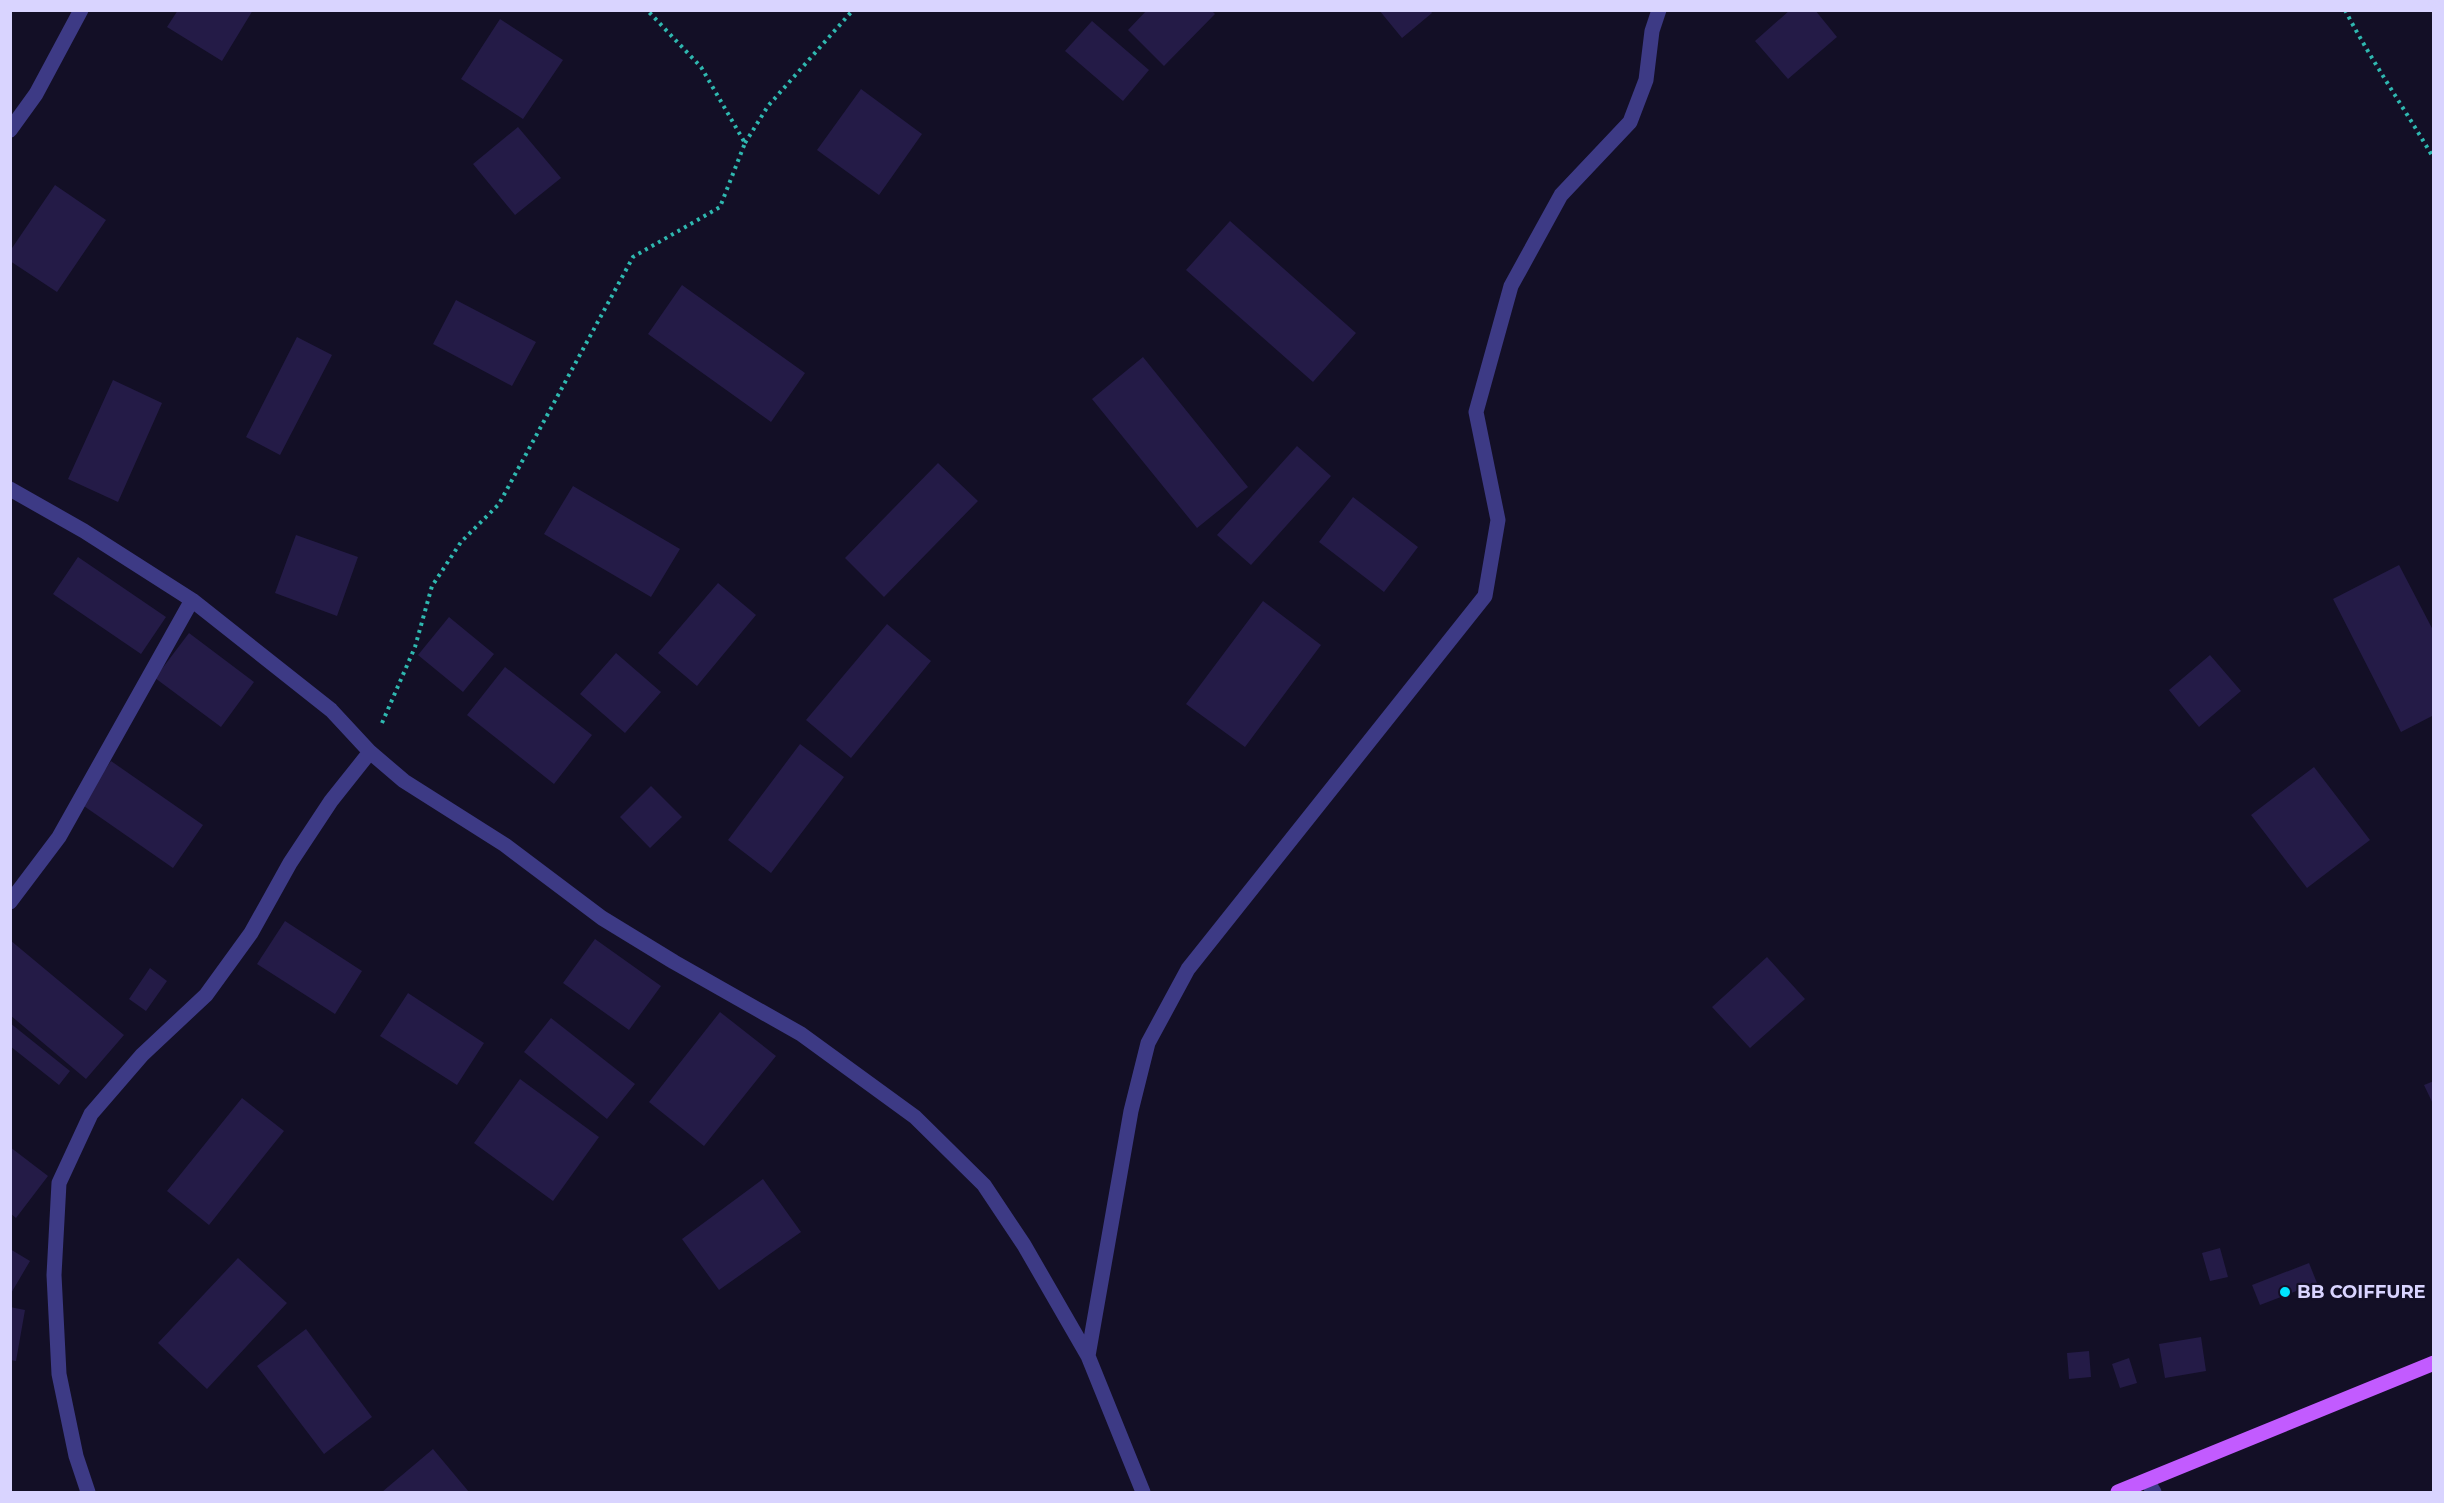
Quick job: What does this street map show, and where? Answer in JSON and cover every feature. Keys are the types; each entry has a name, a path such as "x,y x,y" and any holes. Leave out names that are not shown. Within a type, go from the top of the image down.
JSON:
{"main road":[{"path":"2118,1492 2150,1487 2433,1363"}],"street":[{"path":"10,130 36,94 81,10"},
{"path":"1088,1356 1131,1111 1148,1043 1188,969 1485,596 1498,520 1476,412 1511,286 1561,195 1630,122 1646,80 1652,31 1659,10"},
{"path":"10,489 84,531 192,600 331,710 370,752 404,781 505,845 602,918 801,1034 915,1117 984,1185 1024,1245 1088,1356 1143,1492"},
{"path":"10,902 58,837 192,600"},
{"path":"88,1492 76,1456 58,1374 54,1275 59,1183 91,1114 141,1055 206,995 251,933 290,863 331,801 370,752"}],"path":[{"path":"646,10 701,67 745,143"},
{"path":"370,752 415,646 432,586 461,542 499,504 633,257 720,207 745,143 768,106 853,10"},
{"path":"2345,10 2365,48 2407,112 2433,159"}],"building":[{"path":"178,10 253,10 222,61 167,27"},
{"path":"1147,10 1211,10 1215,14 1164,66 1128,30"},
{"path":"1379,10 1430,10 1432,13 1402,38"},
{"path":"1790,10 1815,10 1837,37 1788,79 1755,41"},
{"path":"500,19 563,60 523,119 461,79"},
{"path":"1092,21 1149,70 1123,101 1065,51"},
{"path":"861,89 922,134 879,195 817,150"},
{"path":"518,127 561,178 515,215 473,164"},
{"path":"55,185 106,220 57,292 10,261 10,251"},
{"path":"1230,221 1356,333 1313,382 1186,270"},
{"path":"682,285 805,373 771,422 648,334"},
{"path":"456,300 536,342 512,386 433,344"},
{"path":"297,337 332,355 280,455 246,437"},
{"path":"1143,357 1248,487 1197,528 1092,399"},
{"path":"113,380 162,403 118,502 68,479"},
{"path":"1297,446 1331,476 1251,565 1217,535"},
{"path":"938,463 978,501 884,597 845,558"},
{"path":"573,486 680,549 651,597 544,534"},
{"path":"1353,497 1418,547 1384,592 1319,542"},
{"path":"296,535 358,557 337,616 275,593"},
{"path":"78,557 166,617 141,654 53,594"},
{"path":"2399,565 2434,632 2434,715 2401,732 2333,599"},
{"path":"718,583 756,615 697,686 658,653"},
{"path":"1263,601 1321,645 1245,747 1186,704"},
{"path":"449,617 494,654 463,692 418,655"},
{"path":"887,624 931,661 851,758 806,720"},
{"path":"189,633 254,682 221,727 155,678"},
{"path":"616,653 661,692 625,733 580,694"},
{"path":"2210,655 2241,691 2199,727 2169,690"},
{"path":"505,667 592,735 554,784 467,715"},
{"path":"800,744 844,777 771,873 728,840"},
{"path":"111,761 203,825 173,868 81,804"},
{"path":"2314,767 2370,840 2307,888 2251,815"},
{"path":"651,786 682,817 650,848 620,817"},
{"path":"285,921 362,971 335,1014 257,964"},
{"path":"595,939 661,986 629,1030 563,983"},
{"path":"10,940 124,1035 86,1079 10,1015"},
{"path":"1767,957 1805,999 1750,1048 1712,1007"},
{"path":"150,968 167,981 146,1011 129,999"},
{"path":"408,993 484,1043 457,1085 380,1036"},
{"path":"720,1012 776,1056 704,1146 649,1102"},
{"path":"551,1018 635,1084 607,1119 524,1052"},
{"path":"10,1023 70,1071 59,1085 10,1046"},
{"path":"520,1079 599,1137 553,1201 474,1143"},
{"path":"2434,1081 2434,1106 2424,1085"},
{"path":"242,1098 284,1131 209,1225 167,1191"},
{"path":"10,1147 48,1176 16,1218 10,1213"},
{"path":"763,1179 801,1232 719,1290 682,1239"},
{"path":"2220,1248 2228,1277 2210,1281 2202,1253"},
{"path":"10,1249 30,1261 10,1295"},
{"path":"238,1258 287,1303 207,1389 158,1343"},
{"path":"2309,1263 2317,1283 2260,1305 2252,1285"},
{"path":"10,1307 25,1310 16,1361 10,1360"},
{"path":"306,1329 372,1417 324,1454 257,1366"},
{"path":"2201,1337 2206,1371 2165,1378 2159,1344"},
{"path":"2089,1351 2091,1377 2069,1379 2067,1353"},
{"path":"2129,1358 2137,1383 2120,1388 2112,1364"},
{"path":"433,1449 469,1492 382,1492"}],"place":[{"name":"BB COIFFURE","path":"2285,1292"}]}
